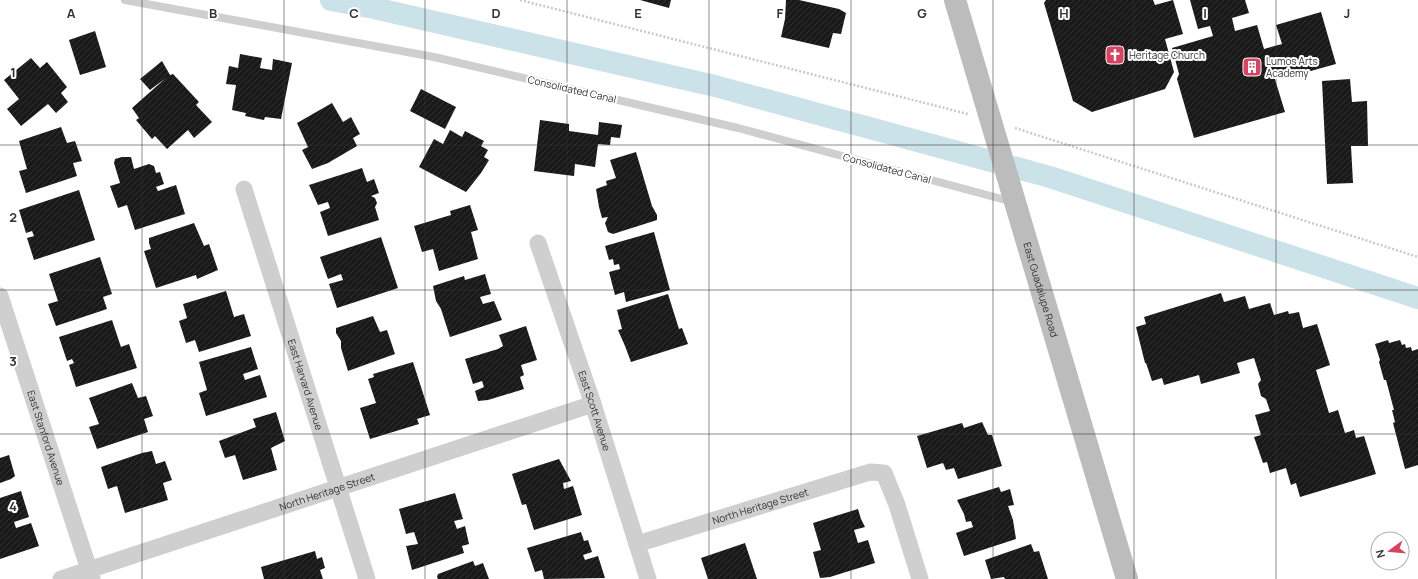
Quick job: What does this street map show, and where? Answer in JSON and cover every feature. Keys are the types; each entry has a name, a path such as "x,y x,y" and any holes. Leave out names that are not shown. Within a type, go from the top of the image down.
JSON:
{"main road":[{"name":"East Guadalupe Road","path":"955,0 1127,579"}],"street":[{"name":"East Harvard Avenue","path":"244,189 368,579"},
{"name":"East Scott Avenue","path":"538,243 592,404 648,579"},
{"name":"East Stanford Avenue","path":"0,296 91,574"},
{"name":"North Heritage Street","path":"61,579 91,574 339,488 592,404"},
{"name":"North Heritage Street","path":"637,544 870,472 884,473 897,505 920,579"}],"lane":[{"name":"Consolidated Canal","path":"125,0 434,57 738,128 1014,198"}],"building":[{"path":"640,0 671,0 669,8"},
{"path":"786,0 799,0 839,9 846,13 841,34 833,33 829,48 781,37 785,19"},
{"name":"Heritage Church","path":"1046,0 1153,0 1155,5 1173,0 1183,34 1165,39 1174,72 1165,89 1092,112 1073,101 1044,3"},
{"name":"Lumos Arts Academy","path":"1190,0 1245,0 1249,13 1232,18 1235,31 1257,25 1264,49 1282,44 1276,25 1321,12 1336,64 1289,77 1287,69 1273,73 1285,112 1194,138 1177,79 1179,74 1172,48 1213,36 1210,26 1198,29"},
{"path":"95,31 106,67 80,75 69,40"},
{"path":"240,54 262,58 260,68 272,70 273,59 292,63 281,119 265,117 264,120 245,116 246,113 232,110 236,85 226,84 229,66 238,68"},
{"path":"31,58 40,68 47,62 67,87 61,93 68,102 56,113 48,104 21,126 7,109 19,99 4,80"},
{"path":"162,61 170,75 173,74 199,102 196,105 212,122 194,138 188,130 167,149 155,136 152,139 136,120 139,118 132,108 166,78 150,90 140,79"},
{"path":"1350,79 1352,102 1367,101 1368,146 1351,146 1353,183 1327,184 1322,81"},
{"path":"421,89 456,107 445,129 410,111"},
{"path":"332,103 343,122 351,117 360,134 353,138 357,146 328,163 312,169 302,150 308,147 297,123"},
{"path":"540,120 569,124 569,131 598,135 599,122 622,125 620,138 611,137 610,145 598,144 595,167 575,164 574,176 534,171"},
{"path":"61,127 67,143 75,141 82,161 73,163 77,176 26,193 19,171 27,169 19,141"},
{"path":"450,130 462,137 465,131 484,141 481,146 488,150 484,157 489,160 466,192 419,167 434,139 443,144"},
{"path":"636,152 652,206 657,215 657,220 613,234 608,232 605,223 608,217 602,218 596,189 607,185 606,181 616,178 610,160"},
{"path":"131,157 134,169 149,164 154,166 156,173 160,172 164,184 156,187 158,191 176,185 185,214 135,230 127,205 118,208 110,186 120,183 114,163 115,159"},
{"path":"362,168 367,182 374,179 379,193 371,196 375,198 377,203 375,207 379,220 328,236 320,212 330,208 328,202 318,205 309,185"},
{"path":"79,190 95,240 34,260 27,238 34,236 32,231 26,233 19,210"},
{"path":"470,205 478,230 471,232 478,259 439,271 433,249 422,252 414,226 451,215 450,211"},
{"path":"194,223 204,246 209,244 218,270 197,279 196,275 156,288 144,251 151,249 149,238"},
{"path":"654,232 670,290 626,302 624,292 615,295 609,272 620,269 619,264 614,265 613,259 609,260 605,246"},
{"path":"381,237 398,288 337,308 329,284 343,280 341,274 328,279 320,257"},
{"path":"100,257 112,294 103,297 107,309 56,326 48,304 58,301 49,274"},
{"path":"485,274 491,294 480,297 483,304 494,301 502,320 450,337 441,309 436,301 433,286 464,276 465,280"},
{"path":"226,291 234,317 244,314 251,336 199,352 195,340 186,343 179,321 187,318 183,304"},
{"path":"1221,293 1224,302 1245,296 1249,309 1270,303 1274,315 1288,311 1289,314 1299,312 1303,328 1317,324 1330,365 1316,370 1329,413 1338,410 1345,433 1354,430 1356,438 1364,436 1376,474 1300,497 1296,483 1291,485 1286,468 1270,473 1267,462 1263,463 1254,437 1261,435 1255,415 1270,411 1266,399 1261,396 1258,384 1261,380 1254,358 1237,363 1240,373 1201,384 1199,375 1164,385 1162,378 1152,381 1145,363 1136,327 1146,324 1144,317"},
{"path":"668,294 679,329 682,328 688,344 631,362 618,330 622,329 617,310"},
{"path":"373,316 380,332 387,330 395,354 348,371 341,348 341,341 336,333 336,328"},
{"path":"112,320 121,347 129,344 137,368 76,387 69,365 74,363 72,359 67,361 59,337"},
{"path":"526,326 537,360 521,365 524,375 520,377 524,389 488,400 478,401 475,391 484,387 482,381 473,384 465,359 498,349 503,346 499,335"},
{"path":"1388,340 1389,343 1400,340 1402,345 1405,344 1406,348 1411,347 1412,351 1418,349 1418,465 1405,469 1393,423 1395,422 1392,410 1394,410 1386,380 1384,380 1375,344"},
{"path":"251,347 258,369 243,374 245,380 260,375 267,397 206,416 199,393 207,390 199,362"},
{"path":"413,362 430,415 417,419 419,424 370,439 360,408 376,403 368,379 374,377 373,374"},
{"path":"132,383 138,398 146,396 153,416 144,419 148,432 97,449 89,427 99,424 89,398"},
{"path":"276,412 285,441 271,448 277,470 243,480 235,455 225,458 219,441 256,427 253,419"},
{"path":"982,422 988,435 992,435 1002,466 958,479 954,468 946,470 943,463 927,468 917,436 962,423 964,428"},
{"path":"152,451 156,464 165,461 172,480 163,483 168,500 125,513 117,486 108,489 101,467"},
{"path":"9,455 15,476 0,483 0,458"},
{"path":"559,459 571,481 563,483 564,489 573,486 582,515 534,530 526,504 522,505 512,474"},
{"path":"999,487 1001,492 1010,489 1014,505 1008,506 1013,520 1016,539 964,556 956,533 973,527 971,521 966,522 957,500"},
{"path":"21,491 29,517 14,522 16,528 31,523 39,546 0,559 0,498"},
{"path":"455,493 463,519 454,521 457,529 465,526 469,544 462,546 464,553 412,570 406,546 418,544 414,532 406,534 399,509"},
{"path":"858,509 865,527 854,530 858,543 868,540 875,563 830,577 820,578 813,552 821,550 813,523"},
{"path":"581,532 584,541 588,540 592,552 583,555 585,560 598,556 605,578 544,579 542,570 535,572 527,548"},
{"path":"745,543 757,579 708,579 701,558"},
{"path":"1031,544 1034,552 1039,551 1048,579 1005,579 1004,577 991,579 985,560"},
{"path":"315,551 317,559 322,557 325,568 320,570 323,579 264,579 261,567"},
{"path":"473,561 475,566 483,563 489,579 438,579 437,577 438,574"}],"waterway":[{"path":"331,0 374,8 715,86 1050,177 1418,298"}],"place":[{"name":"Heritage Church","path":"1115,55"},
{"name":"Lumos Arts Academy","path":"1252,67"}]}
